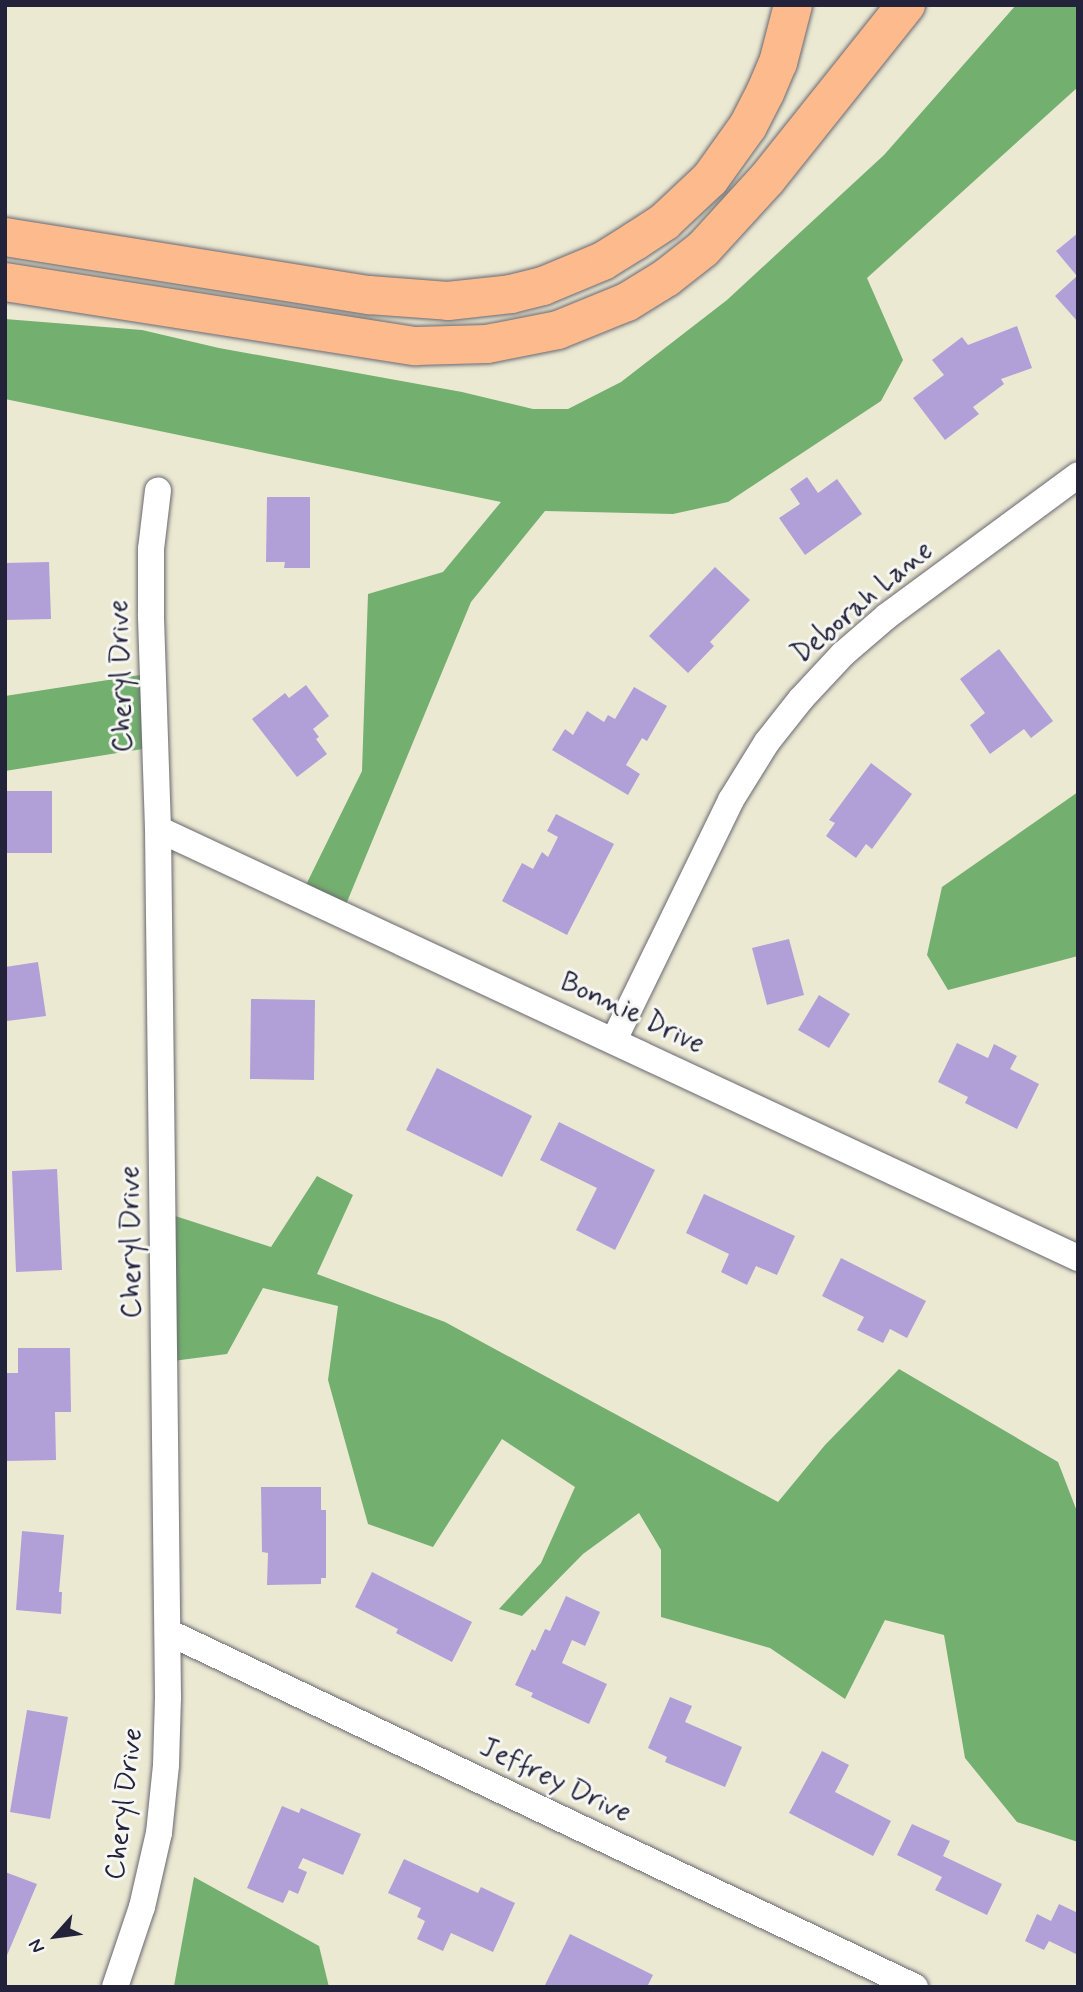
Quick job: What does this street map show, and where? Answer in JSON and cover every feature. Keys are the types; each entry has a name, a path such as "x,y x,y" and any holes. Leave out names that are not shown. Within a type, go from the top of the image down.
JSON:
{"highway":[{"path":"5,237 380,296 469,299 543,286 603,261 635,242 672,215 710,179 748,126 765,93 778,63 793,5"},
{"path":"5,282 416,346 487,344 558,330 627,302 666,278 703,249 767,179 906,5"}],"street":[{"name":"Deborah Lane","path":"614,1040 731,800 767,742 801,699 843,654 887,616 1078,475"},
{"name":"Cheryl Drive","path":"115,1987 142,1907 159,1833 166,1765 167,1632 158,829 151,614 151,549 158,490"},
{"name":"Bonnie Drive","path":"158,829 1078,1258"},
{"name":"Jeffrey Drive","path":"167,1632 915,1987"}],"green space":[{"path":"1016,5 1078,5 1078,87 867,278 903,360 881,401 728,502 673,514 545,511 471,602 342,914 301,895 362,771 368,594 443,572 501,502 5,399 5,319 142,330 219,348 462,392 533,409 568,409 621,382 727,300 884,155"},
{"path":"153,673 155,747 5,771 5,696"},
{"path":"1078,792 1078,956 948,990 927,955 942,887"},
{"path":"317,1176 353,1195 317,1274 445,1322 778,1502 825,1445 899,1369 1058,1462 1078,1514 1078,1842 1017,1822 965,1758 944,1635 885,1620 845,1699 770,1648 661,1617 661,1550 639,1513 583,1554 522,1616 499,1609 541,1563 575,1487 502,1439 433,1547 368,1524 328,1380 338,1306 263,1288 227,1354 165,1362 163,1212 271,1247"},
{"path":"194,1877 319,1946 329,1987 174,1986"}],"building":[{"path":"1078,233 1078,322 1055,296 1077,276 1056,251"},
{"path":"1017,326 1032,368 1001,379 1004,384 973,407 979,414 945,440 913,398 944,375 932,360 962,337 968,345"},
{"path":"807,477 818,493 837,479 862,514 805,555 779,518 800,504 790,489"},
{"path":"267,497 310,497 310,568 284,568 285,562 266,562"},
{"path":"49,562 51,619 5,620 5,563"},
{"path":"715,567 750,600 710,642 714,646 688,673 649,636"},
{"path":"999,649 1053,721 1031,738 1024,729 990,754 970,725 985,713 960,679"},
{"path":"306,685 329,716 313,729 319,737 316,739 327,754 297,777 252,719 285,693 289,698"},
{"path":"634,687 667,706 647,741 642,738 626,765 640,774 628,795 552,750 565,729 573,735 587,711 604,722 608,715 615,719"},
{"path":"871,763 912,794 872,849 866,844 856,858 826,836 835,823 829,820"},
{"path":"6,791 52,791 52,853 6,853"},
{"path":"556,814 614,844 567,935 502,901 522,863 533,869 542,852 548,857 558,837 547,831"},
{"path":"789,939 804,995 767,1005 752,948"},
{"path":"38,962 46,1016 7,1021 5,967"},
{"path":"819,995 850,1014 829,1048 798,1030"},
{"path":"251,999 315,1000 314,1080 250,1079"},
{"path":"957,1043 988,1058 994,1044 1017,1056 1010,1069 1039,1084 1017,1129 965,1103 968,1097 938,1082"},
{"path":"437,1068 532,1116 502,1177 406,1130"},
{"path":"559,1122 655,1170 615,1250 576,1230 597,1188 540,1160"},
{"path":"57,1169 62,1270 16,1272 12,1171"},
{"path":"704,1194 795,1236 777,1275 756,1266 747,1285 721,1272 729,1254 686,1233"},
{"path":"841,1258 926,1301 907,1338 890,1329 883,1343 857,1330 864,1317 822,1296"},
{"path":"18,1348 70,1348 71,1412 55,1412 56,1460 5,1461 5,1373 18,1373"},
{"path":"261,1487 321,1487 321,1510 326,1510 326,1578 321,1578 321,1584 267,1585 268,1553 262,1552"},
{"path":"22,1531 64,1535 59,1592 62,1592 61,1614 16,1610"},
{"path":"372,1572 472,1622 452,1662 396,1633 398,1629 355,1607"},
{"path":"566,1596 600,1612 585,1646 572,1640 562,1663 607,1684 589,1724 531,1697 533,1693 515,1685 532,1649 535,1651 545,1629 550,1631"},
{"path":"670,1697 692,1706 685,1722 742,1747 725,1787 665,1762 667,1757 648,1748"},
{"path":"27,1710 68,1717 50,1819 10,1812"},
{"path":"822,1751 849,1765 835,1792 891,1821 873,1856 789,1813"},
{"path":"282,1806 299,1813 301,1808 361,1834 343,1875 303,1858 298,1868 307,1872 298,1894 289,1890 283,1903 247,1888"},
{"path":"912,1824 950,1841 943,1856 1002,1884 987,1915 935,1890 942,1877 897,1855"},
{"path":"404,1859 478,1893 481,1887 515,1903 493,1952 451,1933 443,1951 417,1939 425,1921 417,1917 421,1908 388,1893"},
{"path":"5,1872 37,1884 5,1960"},
{"path":"1059,1904 1078,1913 1078,1955 1049,1941 1044,1950 1025,1941 1037,1914 1051,1921"},
{"path":"570,1934 653,1975 647,1987 544,1987"}]}
